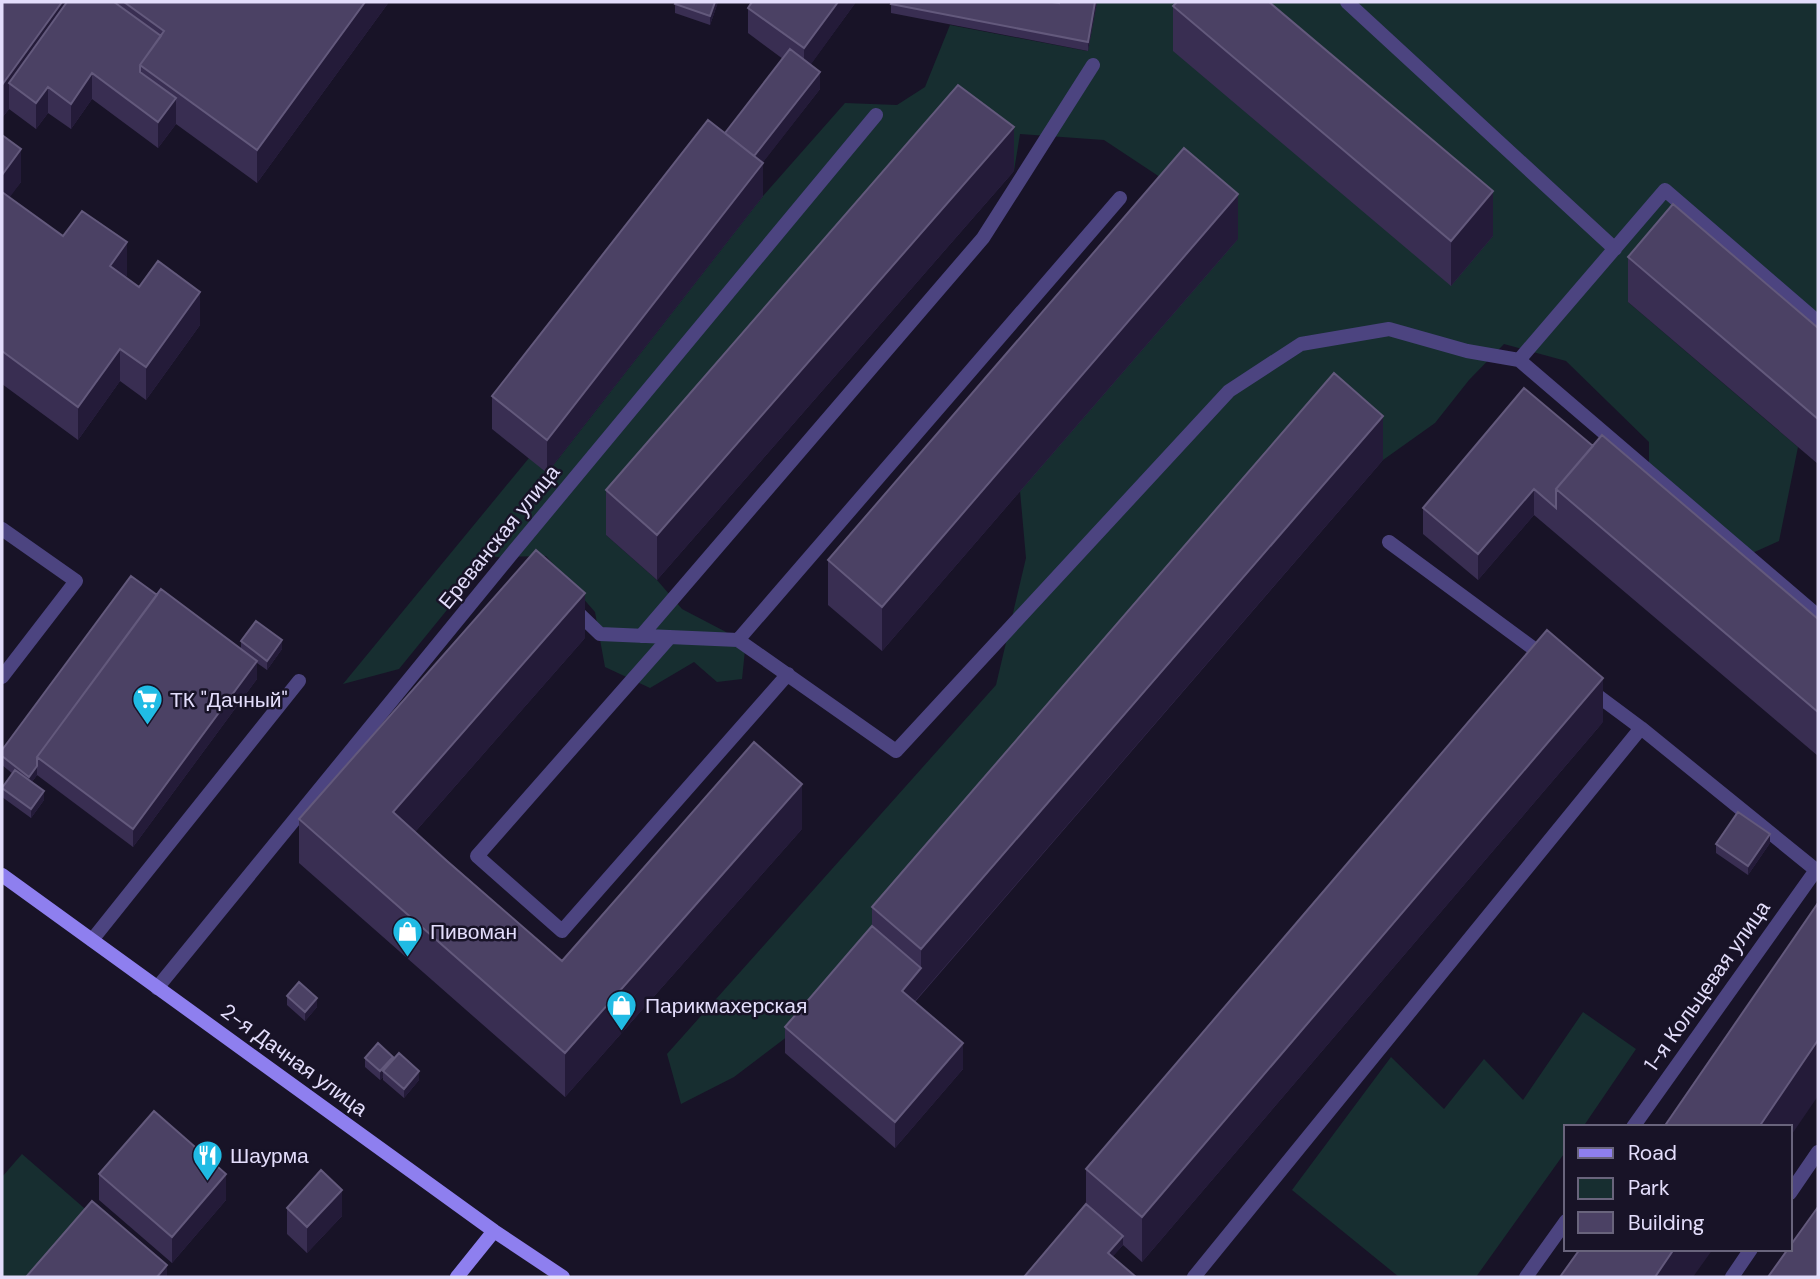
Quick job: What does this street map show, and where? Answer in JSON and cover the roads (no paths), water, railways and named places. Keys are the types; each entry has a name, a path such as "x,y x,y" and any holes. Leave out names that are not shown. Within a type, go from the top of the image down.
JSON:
{"street":[{"path":"1347,2 1615,249"},
{"path":"641,636 983,237 1093,65"},
{"name":"Ереванская улица","path":"158,988 519,556 876,116"},
{"path":"1519,360 1665,190 1818,322"},
{"path":"738,640 1120,198"},
{"path":"562,597 600,634 738,640 896,751 1229,391 1301,344 1389,329 1466,351 1519,360 1818,616"},
{"path":"2,528 76,581 2,677"},
{"path":"1389,542 1553,664"},
{"path":"670,637 477,856 562,931 788,674"},
{"path":"1575,680 1641,728 1817,871"},
{"path":"92,940 299,681"},
{"path":"1194,1277 1641,728"},
{"name":"1-я Кольцевая улица","path":"1634,1125 1817,871"},
{"name":"2-я Дачная улица","path":"2,875 494,1231 563,1277"},
{"path":"1792,1190 1818,1152"},
{"path":"1526,1277 1564,1224"},
{"path":"457,1277 494,1231"},
{"path":"1732,1277 1750,1251"}],"place":[{"name":"ТК \"Дачный\"","path":"147,727"},
{"name":"Пивоман","path":"407,959"},
{"name":"Парикмахерская","path":"622,1033"},
{"name":"Шаурма","path":"207,1183"}]}
